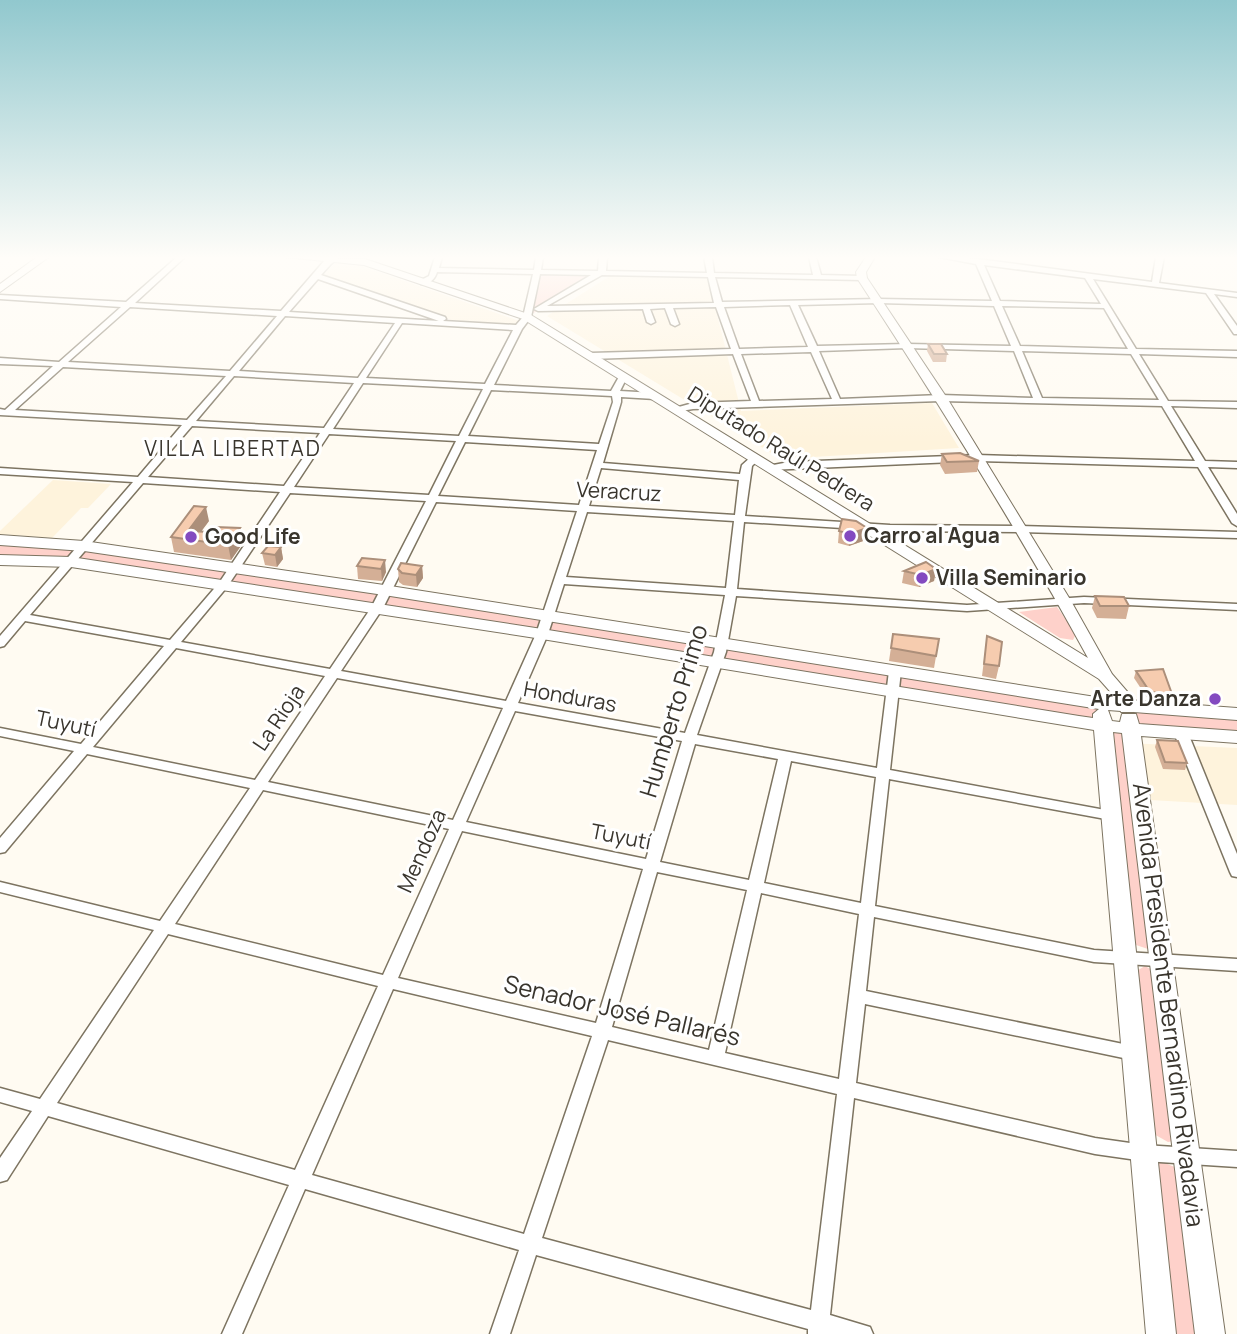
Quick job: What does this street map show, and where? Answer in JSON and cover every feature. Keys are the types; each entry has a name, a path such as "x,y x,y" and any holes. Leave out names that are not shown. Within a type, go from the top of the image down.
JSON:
{"main road":[{"path":"0,540 84,546 722,642 895,671 1102,715 1132,729 1237,737"},
{"path":"0,560 71,562 892,691 1102,715 1127,708 1237,714"},
{"name":"Avenida Presidente Bernardino Rivadavia","path":"1127,708 1132,729 1210,1334"},
{"name":"Avenida Presidente Bernardino Rivadavia","path":"1102,715 1161,1334"}],"street":[{"path":"2,414 112,319"},
{"path":"0,643 279,319"},
{"path":"371,319 518,328"},
{"path":"437,319 450,324"},
{"name":"La Rioja","path":"0,1174 377,608 491,387 518,328 525,319"},
{"name":"Diputado Raúl Pedrera","path":"531,319 1107,679"},
{"path":"673,319 675,324"},
{"path":"725,319 756,404"},
{"path":"801,319 837,401"},
{"name":"Avenida Presidente Bernardino Rivadavia","path":"890,319 1064,601 1107,679 1123,696 1127,708"},
{"path":"1005,319 1038,400"},
{"path":"1115,319 1237,523"},
{"path":"0,848 223,585 400,321"},
{"path":"591,356 907,346 1237,354"},
{"path":"0,361 655,396"},
{"name":"Mendoza","path":"232,1334 542,634 623,377"},
{"path":"678,410 693,406 940,398 1237,405"},
{"path":"2,414 603,447"},
{"name":"Humberto Primo","path":"500,1334 602,1031 654,866 690,738 716,663 731,592 737,519 744,477 747,465 755,458"},
{"path":"771,468 789,465 977,458 1237,465"},
{"path":"597,466 744,477"},
{"name":"Veracruz","path":"0,471 867,527 1237,535"},
{"path":"560,580 967,608 1064,601 1237,607"},
{"name":"Honduras","path":"23,617 1111,815"},
{"path":"818,1328 895,671"},
{"name":"Avenida Presidente Bernardino Rivadavia","path":"1102,715 1107,679"},
{"name":"Tuyutí","path":"0,732 1094,956 1237,965"},
{"path":"1181,733 1237,872"},
{"path":"716,1057 785,757"},
{"name":"Senador José Pallarés","path":"0,887 388,982 846,1086 1095,1146 1144,1153 1237,1159"},
{"path":"858,996 1133,1053"},
{"path":"0,1095 818,1328 863,1334"}],"shaded area":[{"path":"449,319 514,319 528,324 463,324"},
{"path":"552,319 718,319 741,411 932,403 959,448 781,459"},
{"path":"53,480 111,484 88,508 81,508 52,538 0,534 0,531"},
{"path":"0,540 84,546 1102,704 1103,725 71,562 0,560"},
{"path":"1057,607 1076,634 1073,640 1060,638 1019,612"},
{"path":"1127,708 1237,714 1237,737 1132,729"},
{"path":"1114,732 1122,733 1151,947 1148,949 1133,944 1110,735"},
{"path":"1126,743 1237,748 1237,805 1133,799"},
{"path":"1145,966 1152,970 1173,1141 1168,1142 1152,1133 1135,972"},
{"path":"1160,1161 1177,1168 1199,1334 1174,1334 1156,1164"}],"building":[{"path":"928,344 941,344 947,354 934,354"},
{"path":"960,453 979,461 947,462 942,454"},
{"path":"194,506 206,507 188,531 211,532 216,527 240,528 228,545 171,537"},
{"path":"842,519 856,521 867,528 850,534 839,531"},
{"path":"268,546 281,547 275,555 262,553"},
{"path":"362,558 385,560 381,569 357,566"},
{"path":"926,562 936,569 921,575 904,571"},
{"path":"401,563 422,566 416,575 402,573 398,569"},
{"path":"1095,596 1124,597 1129,606 1100,606"},
{"path":"893,634 939,639 936,656 891,648"},
{"path":"987,636 1002,642 999,666 984,664"},
{"path":"1163,669 1172,694 1150,692 1136,671"},
{"path":"1157,740 1178,741 1187,763 1165,762"}],"place":[{"name":"Carro al Agua","path":"850,536"},
{"name":"Good Life","path":"191,537"},
{"name":"Villa Seminario","path":"922,578"},
{"name":"Arte Danza","path":"1215,699"}],"district":[{"name":"VILLA LIBERTAD","path":"233,449"}]}
